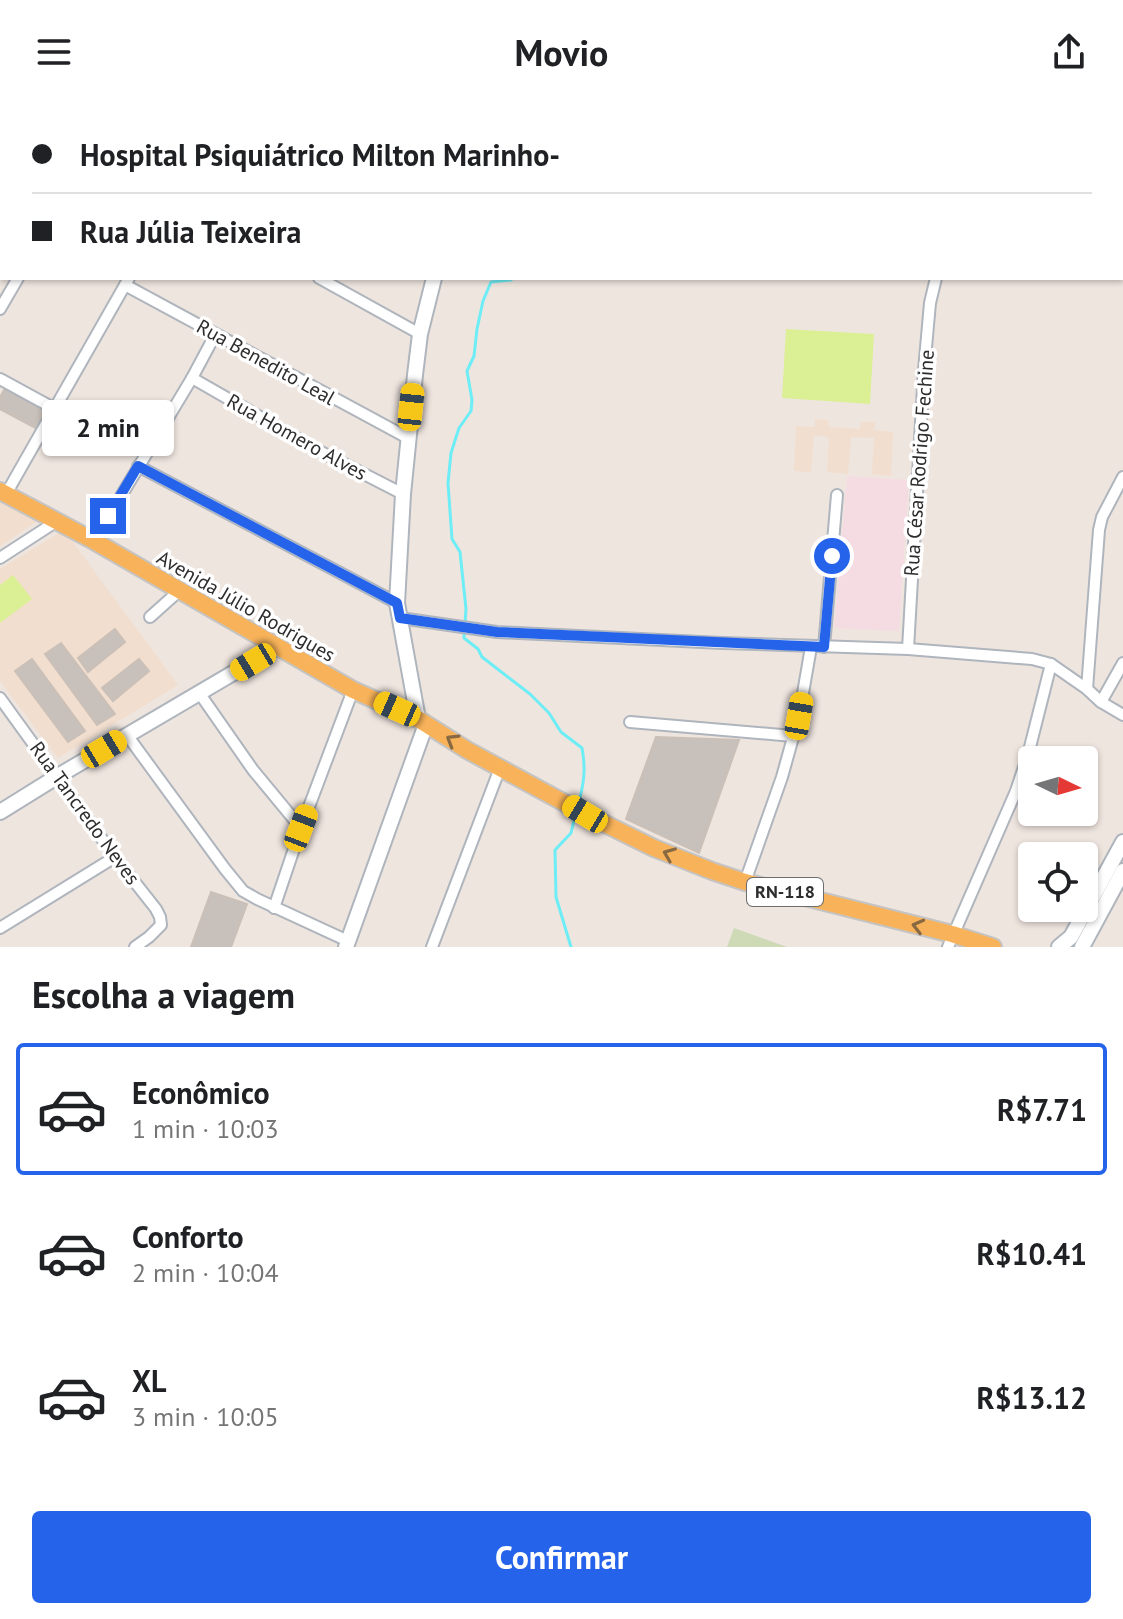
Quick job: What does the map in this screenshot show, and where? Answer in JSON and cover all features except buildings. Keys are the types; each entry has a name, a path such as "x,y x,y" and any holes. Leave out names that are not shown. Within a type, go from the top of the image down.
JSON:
{"main road":[{"name":"RN-118","path":"3,492 57,521"},
{"name":"Avenida Júlio Rodrigues","path":"57,521 95,549 114,554 353,690 422,722"},
{"name":"RN-118","path":"422,722 585,814 654,848 712,871 950,941 993,947"}],"street":[{"path":"0,309 17,280"},
{"path":"323,280 420,334"},
{"path":"127,735 243,891 347,944 422,722 399,611 408,438 420,334 434,280"},
{"name":"Rua César Rodrigo Fechine","path":"908,649 926,344 936,280"},
{"path":"3,492 55,409 127,282"},
{"name":"Rua Benedito Leal","path":"127,282 215,335 408,438"},
{"path":"95,549 138,466 215,335"},
{"name":"Rua Homero Alves","path":"192,378 323,453 403,494"},
{"path":"0,379 55,409"},
{"path":"138,466 399,611 456,627 527,634 908,649 1032,659 1051,664 1123,715"},
{"path":"1087,689 1099,530 1102,517 1123,477"},
{"path":"824,647 837,495"},
{"path":"0,558 57,521"},
{"path":"150,617 179,591"},
{"path":"0,812 279,646"},
{"path":"745,882 782,777 799,716 811,647"},
{"path":"1101,702 1123,663"},
{"path":"950,941 1016,791 1051,664"},
{"path":"274,908 353,690"},
{"path":"200,694 253,770 301,828"},
{"name":"Rua Tancredo Neves","path":"0,700 156,909 161,925 135,947"},
{"path":"630,722 793,736"},
{"path":"432,947 500,768"},
{"path":"1059,947 1071,937 1123,842"},
{"path":"0,928 115,857"},
{"path":"1082,947 1123,871"}],"shaded area":[{"path":"815,419 828,420 829,427 860,429 861,422 875,422 874,430 893,432 891,476 872,474 874,438 851,437 848,474 827,472 829,437 814,435 811,472 794,471 796,426 815,427"},
{"path":"847,476 909,480 899,631 834,628"},
{"path":"0,492 45,516 0,546"},
{"path":"64,530 178,685 58,758 0,681 0,569"}],"green space":[{"path":"786,329 874,334 870,404 782,398"},
{"path":"13,575 32,599 0,623 0,585"},
{"path":"734,928 787,947 727,947"}],"waterway":[{"path":"465,623 460,552 452,539 448,483 451,453 459,428 471,411 467,371 474,356 483,301 491,282 511,280"},
{"path":"464,630 464,638 478,649 482,657 530,694 549,713 561,732 582,748 584,776 578,805"},
{"path":"571,947 556,897 555,850 571,833 575,816"}],"route":[{"path":"108,516 138,466 397,603 400,618 512,633 824,647 832,556"}]}
